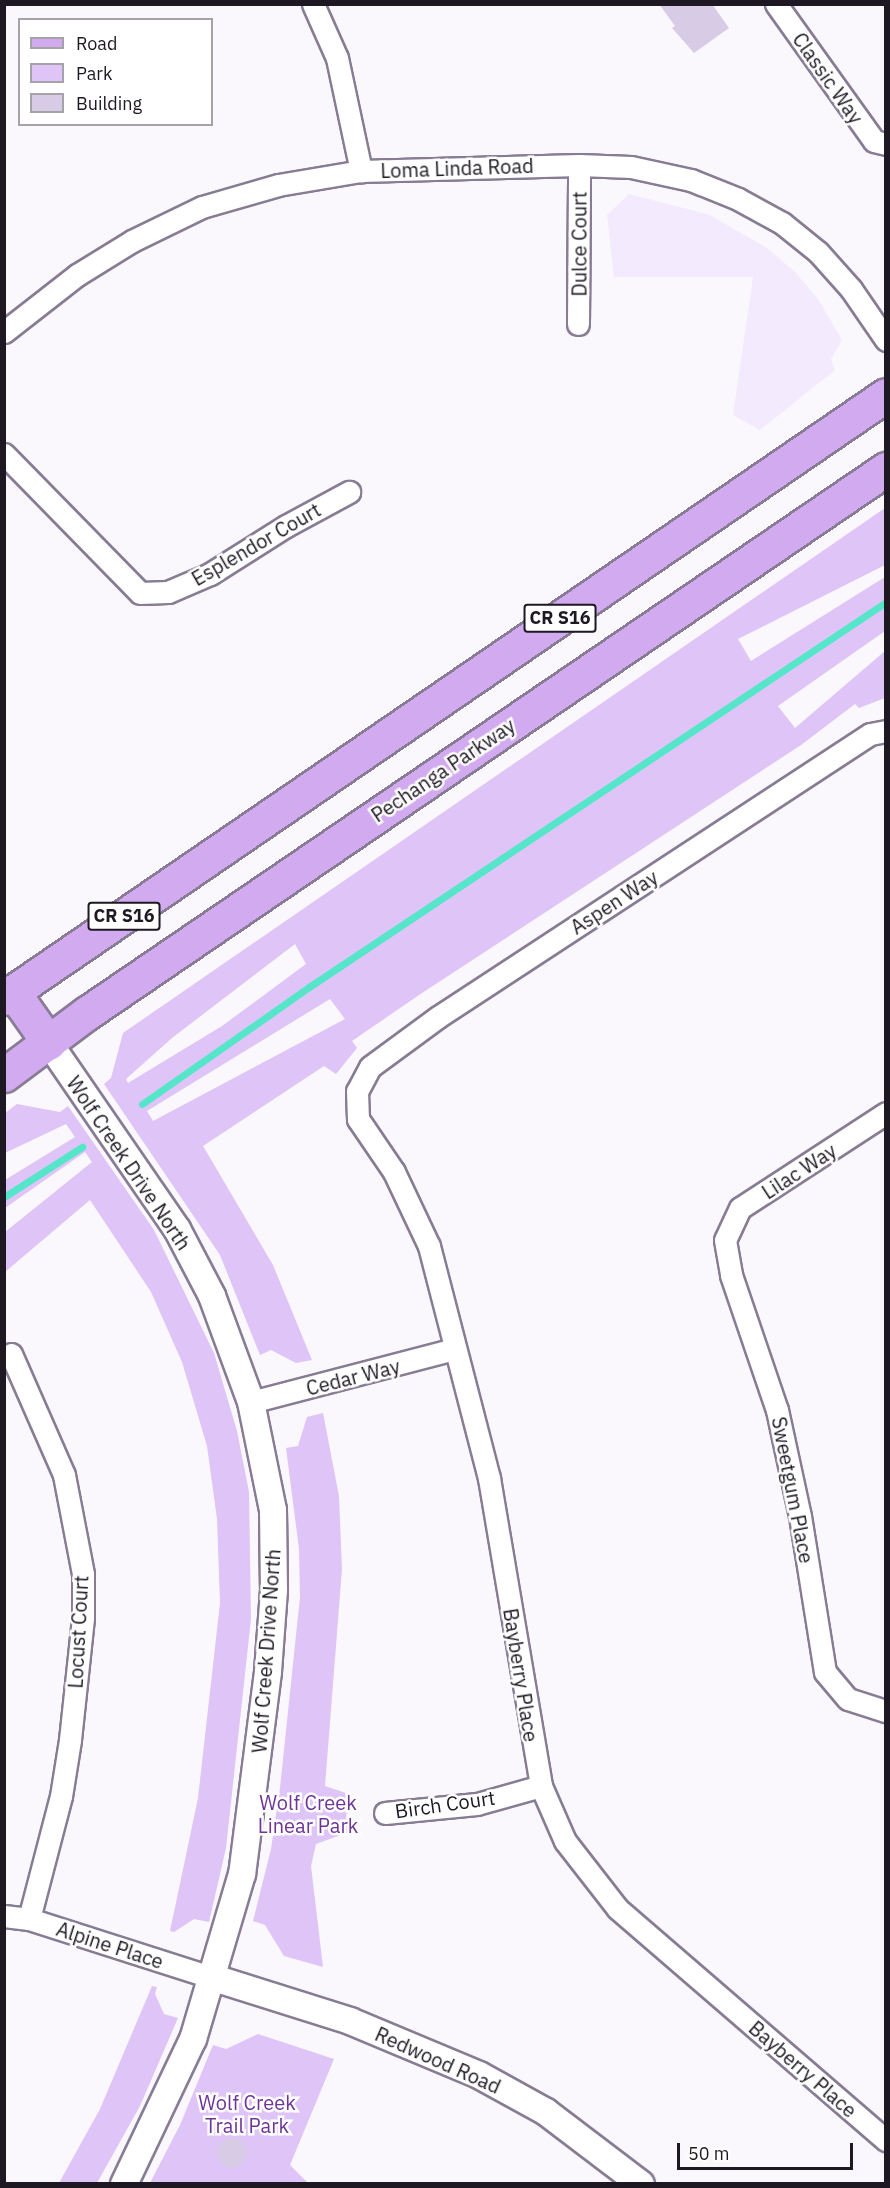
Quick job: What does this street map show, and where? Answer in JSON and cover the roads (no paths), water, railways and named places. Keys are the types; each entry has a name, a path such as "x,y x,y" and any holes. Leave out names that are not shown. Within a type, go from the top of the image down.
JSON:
{"main road":[{"name":"CR S16","path":"8,990 885,395"},
{"name":"Pechanga Parkway","path":"4,1075 87,1013 885,469"},
{"path":"8,990 49,1043"}],"street":[{"path":"313,4 337,58 361,171"},
{"name":"Classic Way","path":"776,4 873,141 885,144"},
{"name":"Loma Linda Road","path":"4,332 25,312 86,269 202,207 278,185 361,171 579,165 631,166 691,180 738,199 782,223 818,252 852,289 885,340"},
{"name":"Dulce Court","path":"578,324 579,165"},
{"name":"Esplendor Court","path":"4,454 141,593 168,592 210,574 349,492"},
{"name":"Aspen Way","path":"357,1091 369,1068 438,1017 870,734 885,731"},
{"name":"Wolf Creek Drive North","path":"49,1043 177,1229 216,1306 251,1402 273,1509 271,1637 257,1774 242,1874 214,1977 172,2089 124,2184"},
{"name":"Bayberry Place","path":"357,1091 358,1119 394,1172 429,1246 489,1478 540,1786 565,1841 618,1909 885,2140"},
{"name":"Lilac Way","path":"725,1240 740,1208 885,1113"},
{"name":"Sweetgum Place","path":"725,1240 731,1275 777,1410 800,1516 825,1672 848,1699 885,1711"},
{"name":"Cedar Way","path":"251,1402 454,1349"},
{"name":"Locust Court","path":"12,1354 64,1475 83,1574 83,1618 70,1740 61,1796 29,1919"},
{"name":"Birch Court","path":"385,1813 477,1804 540,1786"},
{"name":"Alpine Place","path":"4,1916 29,1919 214,1977"},
{"name":"Redwood Road","path":"214,1977 350,2021 479,2075 546,2112 641,2184"}],"waterway":[{"path":"142,1104 309,987 886,602"},
{"path":"4,1197 82,1147"}],"park label":[{"name":"Wolf Creek Linear Park","path":"308,1814"},
{"name":"Wolf Creek Trail Park","path":"247,2114"}]}
